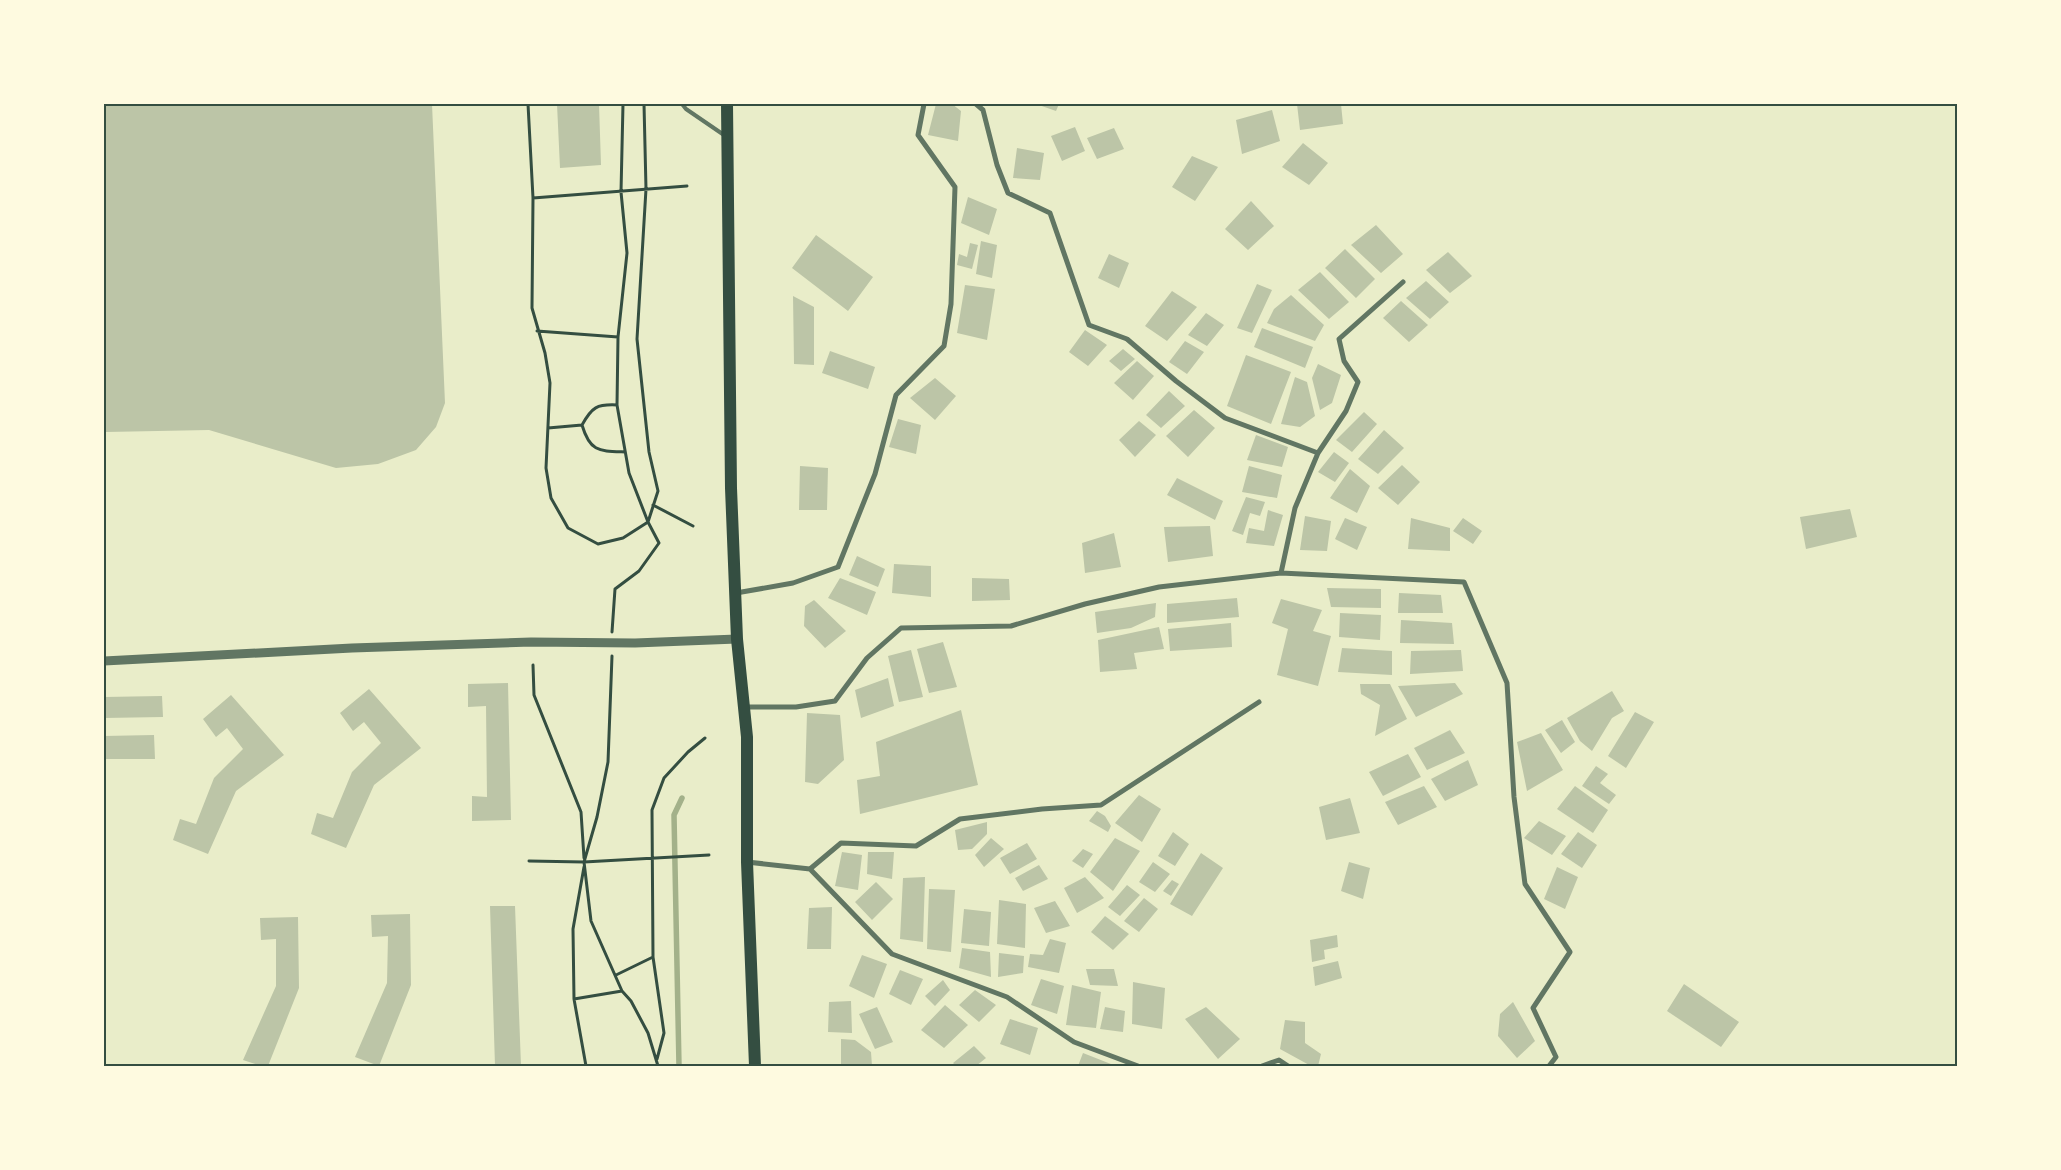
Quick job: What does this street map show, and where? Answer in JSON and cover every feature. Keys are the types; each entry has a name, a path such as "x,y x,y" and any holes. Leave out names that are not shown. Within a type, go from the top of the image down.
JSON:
{"main road":[{"path":"727,104 731,488 737,639 747,737 747,862 756,1066"}],"street":[{"path":"736,594 793,583 838,567 875,474 896,395 944,346 951,304 955,187 918,135 924,104"},
{"path":"976,104 983,110 997,165 1008,193 1050,213 1089,325 1127,339 1176,382 1225,418 1318,453"},
{"path":"1281,573 1295,508 1318,453 1346,411 1358,382 1344,361 1340,339 1403,282"},
{"path":"744,707 796,707 835,701 867,658 901,628 1011,626 1085,604 1159,587 1281,573 1464,582 1506,683 1514,797 1525,884 1570,952 1533,1008 1556,1057 1549,1066"},
{"path":"104,661 362,648 531,642 635,643 737,639"},
{"path":"810,869 841,843 916,846 960,819 1042,809 1101,805 1259,702"},
{"path":"747,862 810,869 892,954 1007,997 1074,1042 1138,1066"},
{"path":"1262,1066 1278,1060 1288,1066"}],"lane":[{"path":"682,104 686,109 728,138"}],"path":[{"path":"528,104 533,198 532,308 537,331 545,353 550,383 546,468 551,498 568,528 598,544 623,538 648,522 658,491 649,452 637,339 644,252 646,189 644,104"},
{"path":"612,633 615,589 639,571 659,543 648,522 629,473 617,405 618,338 627,253 621,192 623,104"},
{"path":"533,198 687,186"},
{"path":"537,331 618,338"},
{"path":"617,405 601,404 589,412 582,425 586,440 595,448 625,452"},
{"path":"547,428 582,425"},
{"path":"653,505 693,526"},
{"path":"586,1066 574,999 573,929 584,862 597,817 608,762 612,651"},
{"path":"532,665 534,695 580,812 591,921 622,991 631,1001 648,1033 658,1066"},
{"path":"656,1061 664,1034 653,957 652,810 664,778 688,752 705,738"},
{"path":"529,861 584,862 662,856 709,855"},
{"path":"616,975 653,957"},
{"path":"574,999 622,991"}],"building":[{"path":"104,104 432,104 445,403 436,427 416,450 378,464 336,468 209,430 106,432"},
{"path":"557,104 599,104 601,165 560,168"},
{"path":"936,104 952,104 961,111 958,141 928,135"},
{"path":"1036,104 1059,104 1056,111"},
{"path":"1297,104 1341,104 1343,124 1300,130"},
{"path":"1272,110 1280,141 1242,154 1236,120"},
{"path":"1075,127 1085,151 1062,161 1051,136"},
{"path":"1114,128 1124,149 1097,159 1087,138"},
{"path":"1303,143 1328,163 1309,185 1282,167"},
{"path":"1017,148 1044,153 1040,180 1013,178"},
{"path":"1192,156 1218,167 1195,201 1172,187"},
{"path":"968,197 997,209 989,235 961,223"},
{"path":"1251,201 1274,226 1248,250 1225,229"},
{"path":"1376,225 1403,254 1381,273 1351,245"},
{"path":"816,235 873,277 848,311 792,268"},
{"path":"981,241 997,245 992,278 976,274"},
{"path":"970,243 978,245 972,269 957,265 959,254 967,257"},
{"path":"1345,249 1375,279 1356,298 1325,268"},
{"path":"1448,252 1472,276 1450,293 1426,270"},
{"path":"1109,254 1129,263 1119,288 1098,278"},
{"path":"1320,272 1349,302 1329,319 1298,290"},
{"path":"1426,281 1449,302 1430,319 1406,298"},
{"path":"1257,284 1272,290 1252,333 1237,328"},
{"path":"965,285 995,289 987,340 957,333"},
{"path":"1172,291 1197,307 1167,341 1145,326"},
{"path":"1291,295 1324,325 1315,341 1267,323 1274,309"},
{"path":"793,296 814,307 814,365 794,364"},
{"path":"1401,301 1428,325 1409,342 1383,318"},
{"path":"1206,313 1224,325 1207,346 1188,335"},
{"path":"1262,328 1313,347 1305,368 1254,347"},
{"path":"1085,330 1107,345 1088,366 1069,352"},
{"path":"1185,341 1204,352 1187,374 1169,362"},
{"path":"1123,349 1135,359 1121,371 1109,361"},
{"path":"830,351 875,367 868,389 822,373"},
{"path":"1246,355 1291,372 1271,424 1227,406"},
{"path":"1137,361 1154,376 1133,400 1114,383"},
{"path":"1318,364 1341,375 1332,403 1320,410 1312,378"},
{"path":"1295,377 1307,382 1315,416 1300,427 1281,424"},
{"path":"935,378 956,396 935,420 910,398"},
{"path":"1169,391 1185,406 1161,428 1146,415"},
{"path":"1194,410 1215,428 1188,457 1166,436"},
{"path":"1364,412 1377,424 1352,452 1336,440"},
{"path":"898,419 921,425 916,454 889,447"},
{"path":"1139,421 1156,435 1135,457 1119,440"},
{"path":"1384,430 1404,448 1378,474 1358,459"},
{"path":"1256,435 1288,447 1282,467 1247,460"},
{"path":"1334,452 1349,463 1335,482 1318,472"},
{"path":"1402,465 1420,482 1398,505 1378,488"},
{"path":"800,466 828,468 827,510 799,510"},
{"path":"1249,466 1282,475 1277,498 1242,492"},
{"path":"1350,469 1370,486 1357,513 1330,498"},
{"path":"1177,478 1223,501 1215,520 1167,495"},
{"path":"1246,497 1265,502 1260,516 1250,513 1243,535 1232,531"},
{"path":"1850,509 1857,537 1806,549 1800,517"},
{"path":"1268,510 1283,515 1274,546 1246,543 1249,528 1264,531"},
{"path":"1305,516 1331,521 1327,551 1300,550"},
{"path":"1345,518 1367,527 1357,550 1335,539"},
{"path":"1411,518 1450,528 1450,551 1408,549"},
{"path":"1463,518 1482,531 1473,544 1453,531"},
{"path":"1210,526 1213,556 1168,562 1164,527"},
{"path":"1114,533 1121,567 1085,573 1082,543"},
{"path":"857,556 885,569 878,587 849,575"},
{"path":"894,564 931,566 931,597 892,593"},
{"path":"840,578 876,592 867,615 828,598"},
{"path":"972,578 1009,579 1010,600 972,601"},
{"path":"1327,588 1381,589 1381,608 1331,607"},
{"path":"1399,593 1441,595 1443,613 1398,613"},
{"path":"1237,598 1239,617 1167,623 1167,604"},
{"path":"1281,599 1322,610 1313,631 1331,636 1318,686 1277,675 1288,629 1272,623"},
{"path":"814,600 846,631 825,648 804,626 805,606"},
{"path":"1156,603 1155,617 1131,628 1097,633 1095,612"},
{"path":"1340,613 1381,615 1380,640 1339,637"},
{"path":"1401,620 1452,623 1454,644 1400,643"},
{"path":"1231,623 1232,647 1170,651 1168,629"},
{"path":"1159,627 1164,649 1134,653 1137,669 1100,672 1098,640"},
{"path":"943,642 957,687 929,693 917,649"},
{"path":"1342,648 1392,651 1392,675 1338,672"},
{"path":"911,650 923,697 899,702 888,656"},
{"path":"1461,650 1463,671 1410,674 1411,651"},
{"path":"888,678 894,706 861,718 855,690"},
{"path":"508,683 511,820 472,821 472,796 487,797 486,706 468,707 468,684"},
{"path":"1455,683 1463,694 1416,717 1398,686"},
{"path":"1360,684 1390,684 1407,719 1375,736 1380,705 1361,694"},
{"path":"369,689 421,748 374,785 346,848 311,834 317,813 333,818 352,772 381,743 364,722 353,731 340,713"},
{"path":"1612,691 1624,711 1612,718 1592,751 1580,741 1567,718"},
{"path":"231,695 284,755 236,791 208,854 173,840 180,819 196,824 214,778 243,749 227,728 216,737 203,719"},
{"path":"162,696 163,717 104,718 104,697"},
{"path":"961,710 978,785 860,814 857,780 880,776 876,742"},
{"path":"1635,712 1654,722 1626,768 1608,756"},
{"path":"807,713 840,715 844,760 818,784 805,782"},
{"path":"1562,720 1575,742 1561,753 1545,730"},
{"path":"1450,730 1465,753 1427,770 1414,748"},
{"path":"1541,733 1563,770 1527,791 1517,742"},
{"path":"154,735 155,759 104,759 104,736"},
{"path":"1408,754 1421,777 1383,796 1369,772"},
{"path":"1468,760 1478,785 1445,801 1431,779"},
{"path":"1596,766 1608,774 1600,783 1616,795 1609,804 1582,786"},
{"path":"1424,786 1437,807 1398,825 1385,802"},
{"path":"1575,786 1608,810 1593,833 1557,809"},
{"path":"1139,795 1161,809 1142,842 1115,823"},
{"path":"1350,798 1360,833 1326,840 1319,807"},
{"path":"1097,811 1105,816 1111,826 1108,832 1089,821"},
{"path":"1539,821 1566,836 1552,855 1524,838"},
{"path":"987,822 987,834 972,849 958,850 955,830"},
{"path":"1173,832 1189,844 1175,866 1158,856"},
{"path":"1578,832 1597,845 1582,868 1561,854"},
{"path":"991,838 1004,849 984,867 975,855"},
{"path":"1115,838 1140,851 1113,891 1090,872"},
{"path":"1027,843 1037,859 1010,874 1000,858"},
{"path":"1083,849 1093,854 1083,868 1072,861"},
{"path":"842,852 862,855 858,890 835,886"},
{"path":"868,852 894,852 892,879 867,874"},
{"path":"1201,853 1223,868 1192,916 1170,904"},
{"path":"1153,862 1170,874 1155,892 1139,882"},
{"path":"1349,862 1370,868 1363,899 1341,891"},
{"path":"1039,865 1048,879 1023,891 1015,878"},
{"path":"1557,867 1578,877 1565,909 1544,899"},
{"path":"925,877 923,942 900,939 903,878"},
{"path":"1085,877 1104,898 1077,913 1064,888"},
{"path":"1172,880 1179,884 1171,896 1163,891"},
{"path":"876,882 893,899 872,920 855,902"},
{"path":"1127,885 1140,895 1120,916 1108,907"},
{"path":"929,889 955,890 951,952 927,949"},
{"path":"1144,898 1158,909 1139,932 1124,921"},
{"path":"999,900 1026,904 1025,948 997,944"},
{"path":"1055,901 1070,926 1046,933 1034,908"},
{"path":"490,906 515,906 521,1066 495,1066"},
{"path":"832,907 831,949 807,949 809,908"},
{"path":"964,909 991,912 989,946 961,943"},
{"path":"410,914 411,985 379,1066 355,1057 387,983 388,936 372,937 371,915"},
{"path":"1105,916 1129,934 1113,950 1091,932"},
{"path":"298,917 299,988 268,1066 261,1066 243,1060 276,986 276,939 261,940 260,918"},
{"path":"1337,935 1338,947 1324,950 1325,959 1312,962 1310,940"},
{"path":"1050,939 1066,943 1059,973 1028,967 1030,954 1043,955"},
{"path":"962,948 990,952 991,977 959,968"},
{"path":"999,953 1024,956 1023,973 998,977"},
{"path":"862,955 887,964 874,998 849,986"},
{"path":"1338,961 1342,978 1315,986 1313,967"},
{"path":"1086,969 1114,969 1118,986 1090,985"},
{"path":"900,970 923,979 911,1005 889,994"},
{"path":"1041,979 1064,986 1057,1014 1031,1005"},
{"path":"943,980 950,990 935,1006 925,996"},
{"path":"1133,982 1165,988 1162,1029 1132,1024"},
{"path":"1684,984 1739,1022 1721,1047 1667,1011"},
{"path":"1072,985 1101,992 1096,1028 1066,1025"},
{"path":"975,990 996,1005 979,1022 959,1005"},
{"path":"851,1001 852,1033 828,1032 829,1002"},
{"path":"1513,1002 1535,1041 1517,1058 1498,1036 1500,1014"},
{"path":"945,1005 968,1025 944,1048 921,1030"},
{"path":"877,1007 893,1042 875,1049 859,1014"},
{"path":"1105,1007 1125,1011 1123,1032 1100,1029"},
{"path":"1206,1007 1240,1039 1218,1059 1185,1019"},
{"path":"1010,1019 1038,1028 1030,1055 1000,1044"},
{"path":"1285,1020 1305,1022 1305,1043 1321,1054 1318,1066 1311,1066 1280,1049"},
{"path":"841,1039 855,1040 871,1052 872,1066 841,1066"},
{"path":"974,1046 986,1058 976,1066 956,1066 953,1063"},
{"path":"1083,1053 1116,1066 1078,1066"}],"waterway":[{"path":"679,1066 674,815 682,798"}]}
